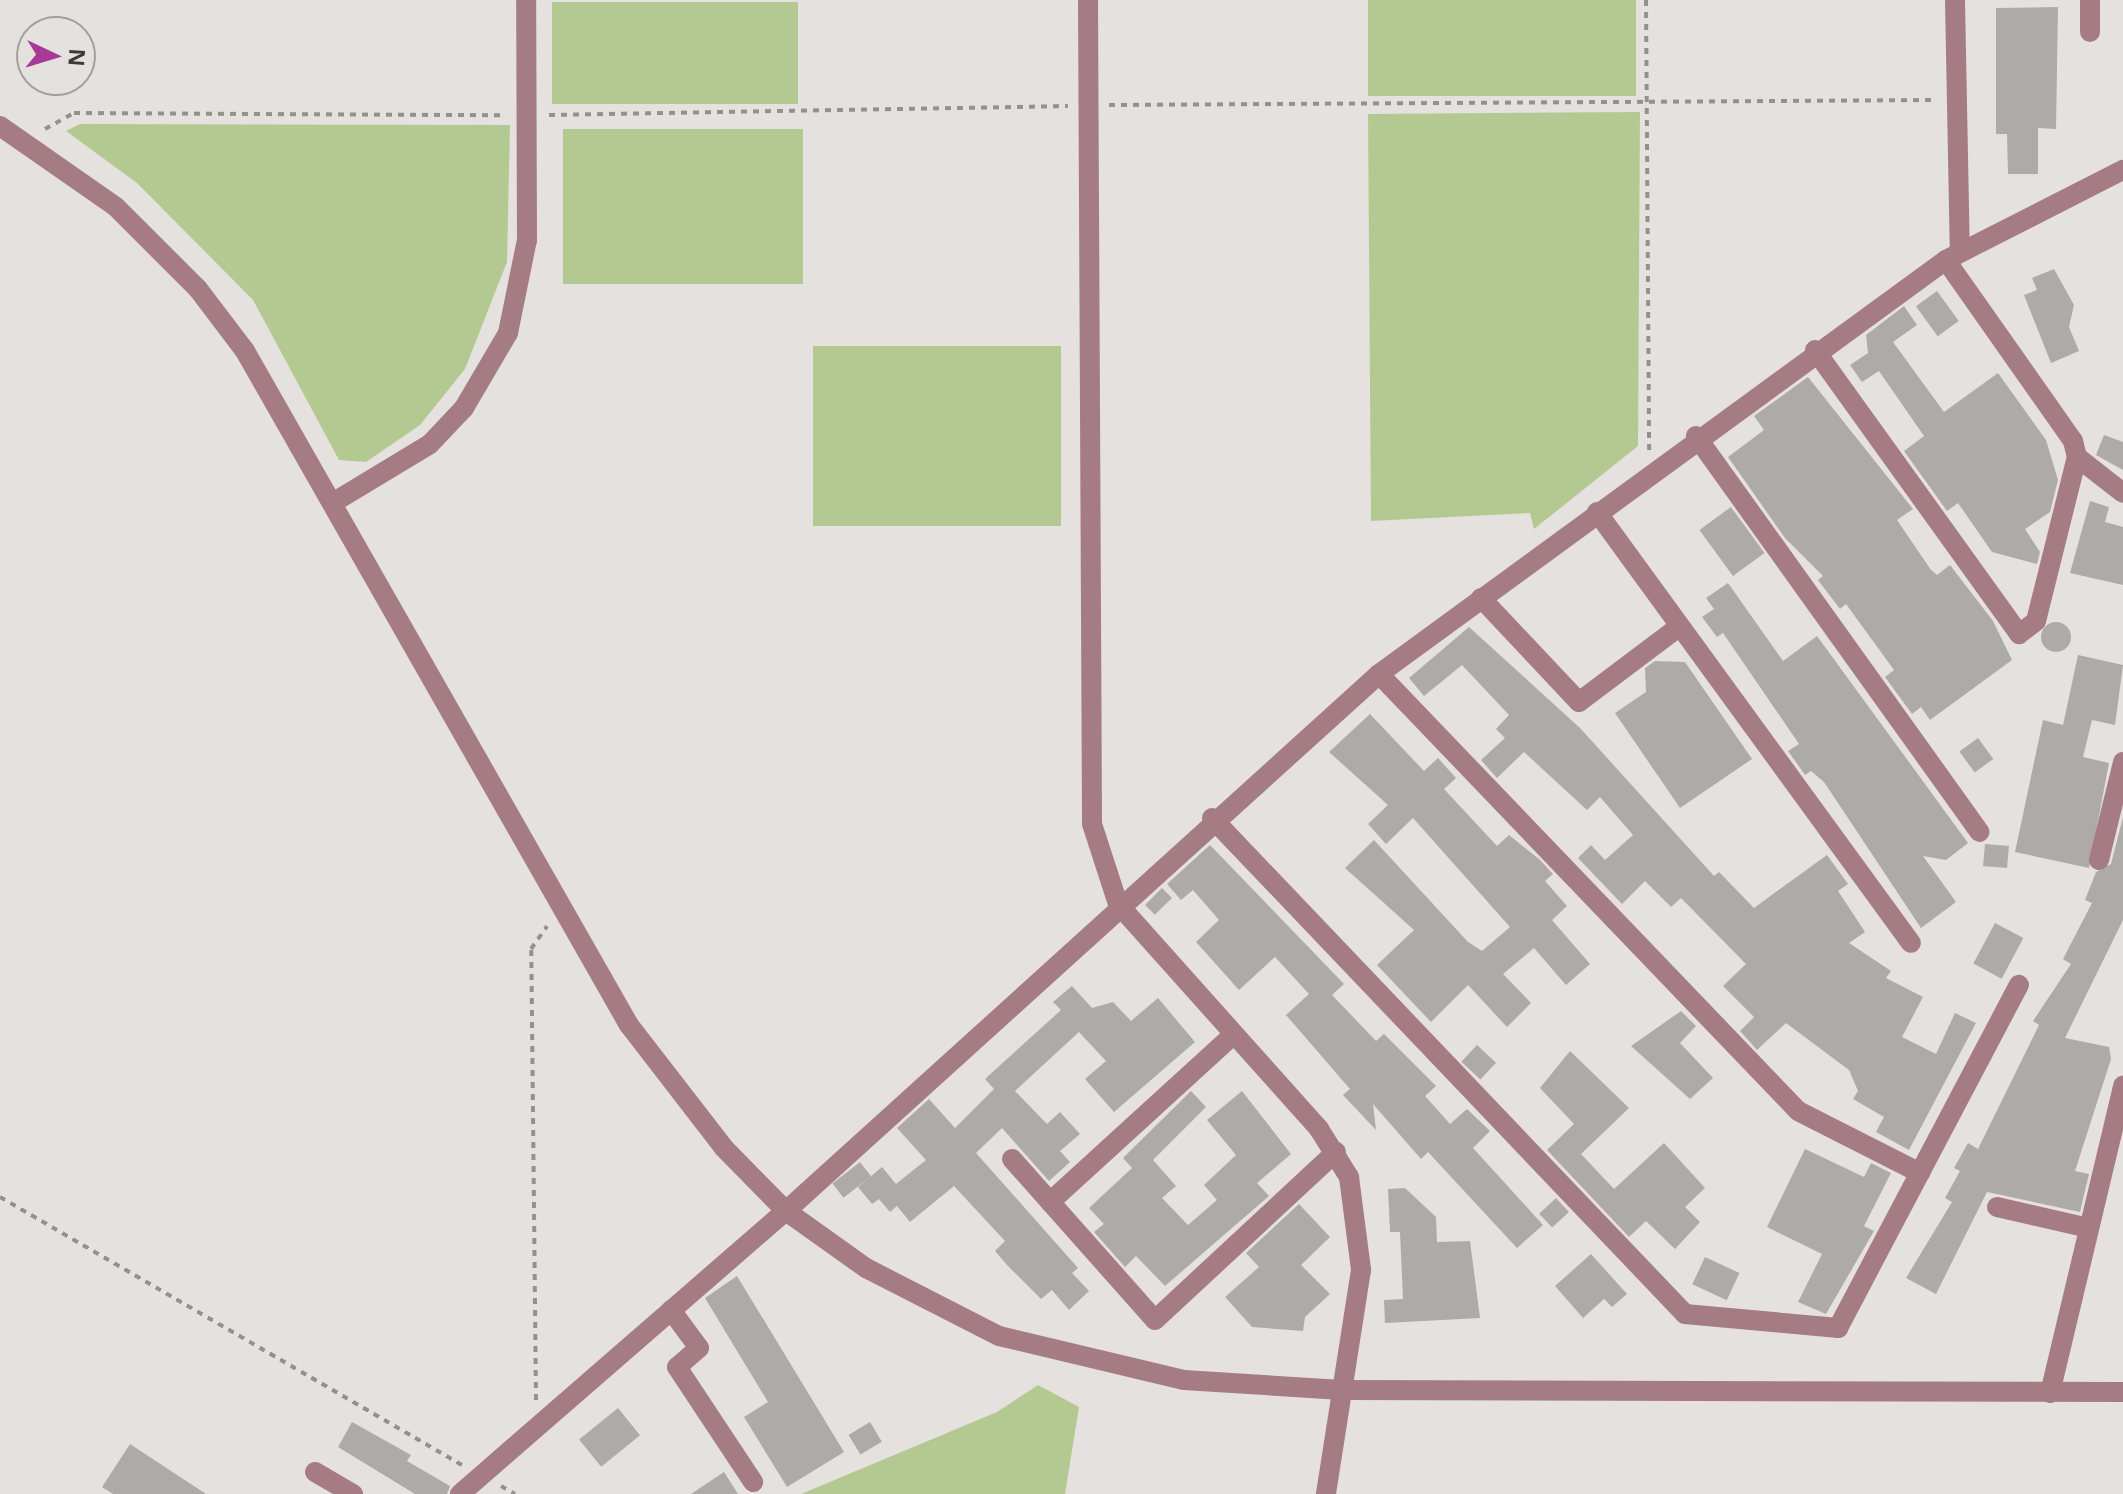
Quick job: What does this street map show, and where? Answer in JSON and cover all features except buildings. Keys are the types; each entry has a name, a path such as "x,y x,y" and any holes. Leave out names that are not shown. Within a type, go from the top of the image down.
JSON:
{"street":[{"path":"334,502 430,444 464,408 508,333 527,240 526,0"},
{"path":"1088,0 1090,787 1099,858 1118,904 1336,1152 1361,1235 1326,1494"},
{"path":"1815,350 2019,634 2036,621 2077,457 2073,441 1953,255 1955,0"},
{"path":"2090,0 2090,32"},
{"path":"0,126 27,139 116,207 198,289 245,351 562,904 678,1094 786,1211 939,1308 1057,1355 1184,1380 1342,1390 2123,1392"},
{"path":"460,1494 786,1211 1212,818 1379,674 1696,436 1953,255 2123,170"},
{"path":"1696,436 1980,832"},
{"path":"2077,457 2123,493"},
{"path":"1597,512 1911,943"},
{"path":"1481,598 1579,702 1680,626"},
{"path":"1379,674 1798,1111 1920,1173"},
{"path":"2099,860 2123,762"},
{"path":"1212,818 1685,1314 1838,1328 2019,985"},
{"path":"1050,1202 1233,1035"},
{"path":"2050,1393 2123,1086"},
{"path":"1012,1159 1155,1320 1336,1152"},
{"path":"1997,1207 2089,1228"},
{"path":"671,1310 699,1348 677,1367 753,1482"},
{"path":"315,1472 353,1494"}],"path":[{"path":"1646,0 1650,471"},
{"path":"27,139 74,113 527,115 1089,105 1954,100"},
{"path":"543,1422 532,1388 531,949 562,904"},
{"path":"0,1197 481,1476"}],"green space":[{"path":"1368,0 1636,0 1636,96 1368,96"},
{"path":"552,2 798,2 798,104 552,104"},
{"path":"1640,112 1638,446 1534,529 1530,513 1371,521 1368,114"},
{"path":"80,124 510,125 507,262 465,369 420,425 366,462 339,460 253,300 137,183 66,131"},
{"path":"563,129 803,129 803,284 563,284"},
{"path":"813,346 1061,346 1061,526 813,526"},
{"path":"1038,1385 1079,1407 1065,1494 801,1494 997,1412"}]}
